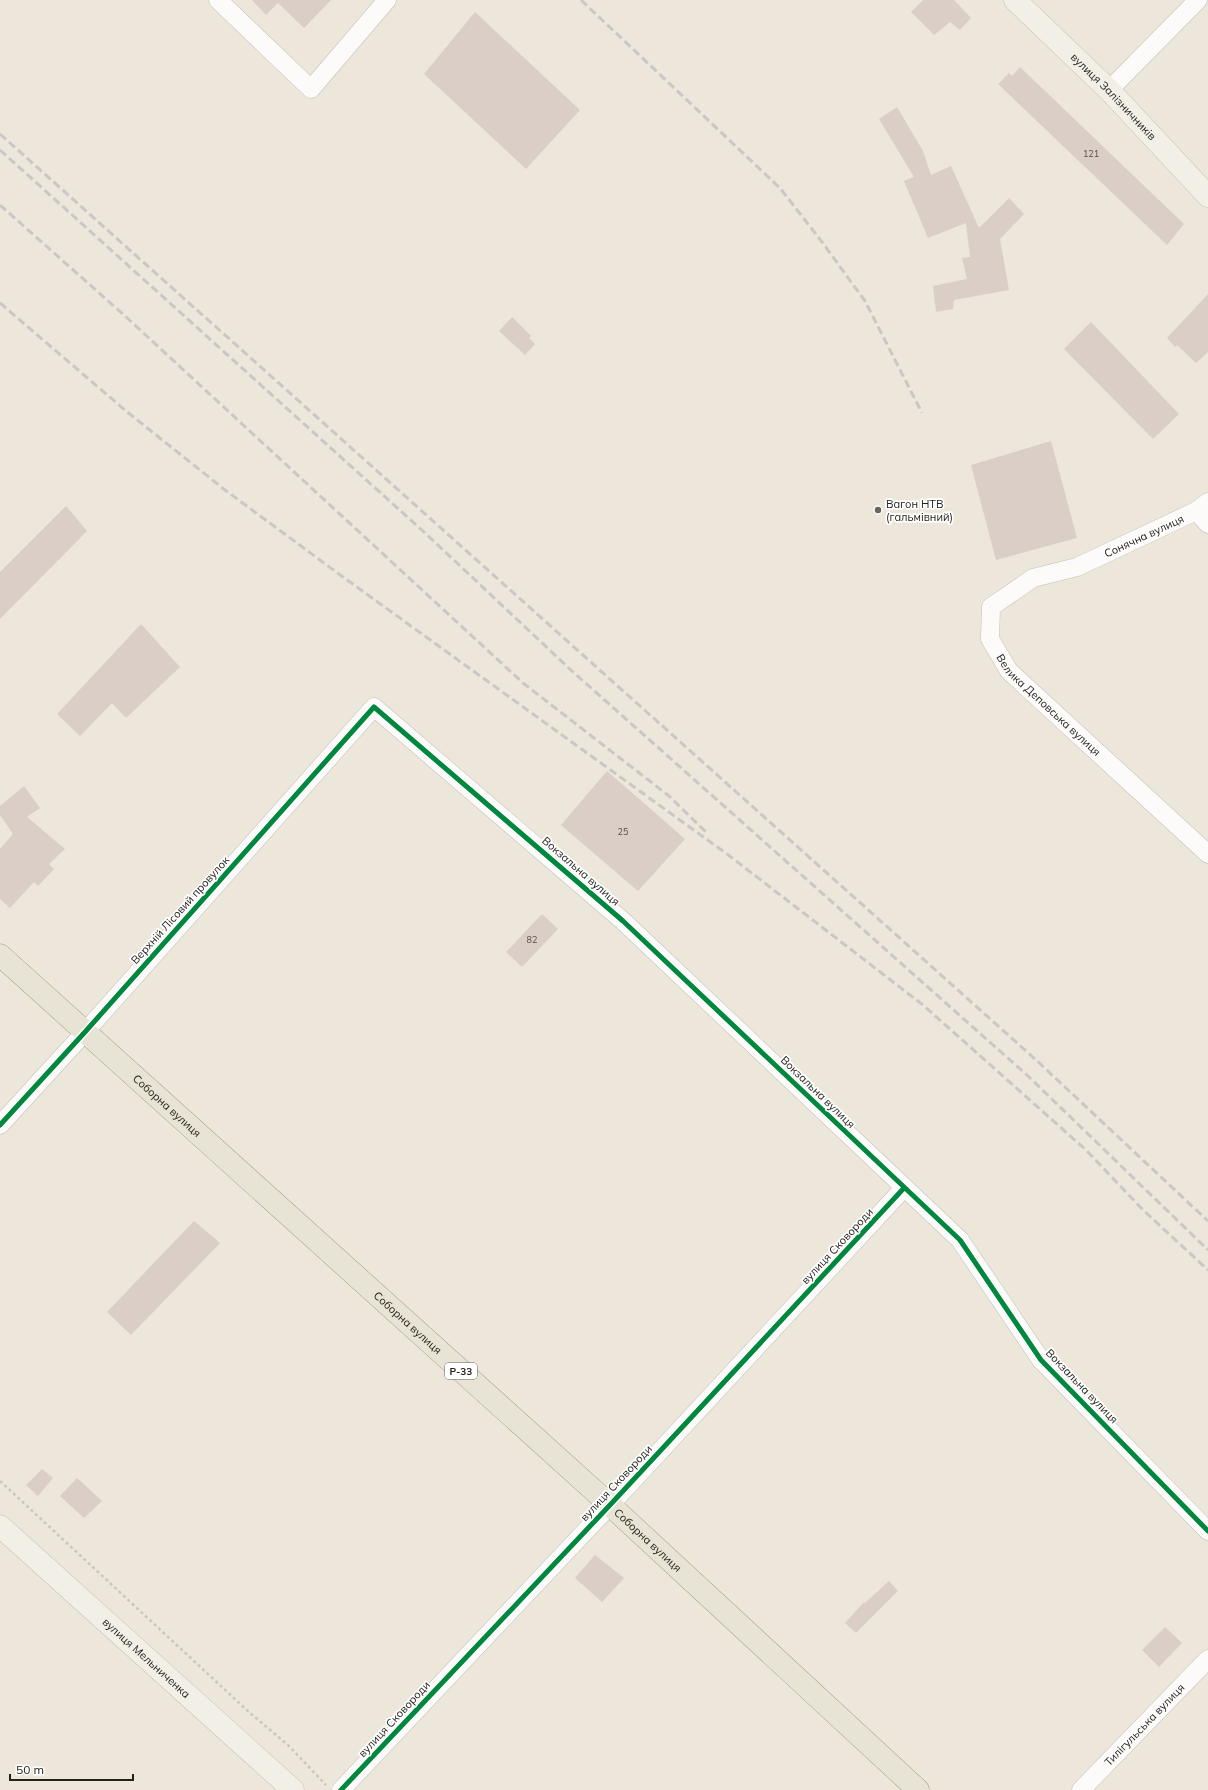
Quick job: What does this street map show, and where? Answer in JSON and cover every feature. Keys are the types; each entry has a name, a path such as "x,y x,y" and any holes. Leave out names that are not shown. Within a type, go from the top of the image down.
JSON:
{"main road":[{"name":"Соборна вулиця","path":"0,955 610,1505 918,1790"}],"street":[{"path":"218,0 311,89 387,0"},
{"name":"вулиця Залізничників","path":"1015,0 1109,90 1208,196"},
{"path":"1109,90 1198,0"},
{"path":"1202,506 1208,524"},
{"name":"Сонячна вулиця","path":"1078,567 1202,506"},
{"name":"Велика Деповська вулиця","path":"1078,567 1033,578 991,607 990,639 1009,671 1208,854"},
{"name":"Верхній Лісовий провулок","path":"0,1125 85,1032 374,707"},
{"name":"Вокзальна вулиця","path":"374,707 623,921 960,1240 1041,1360 1208,1531"},
{"name":"вулиця Сковороди","path":"336,1789 610,1505 904,1188"},
{"name":"вулиця Мельниченка","path":"0,1526 292,1790"},
{"name":"Тилігульська вулиця","path":"1081,1790 1208,1659"}],"path":[{"path":"0,1481 250,1713 288,1745 326,1785 336,1789"}],"building":[{"path":"252,0 331,0 304,28 278,3 266,15"},
{"path":"923,0 954,0 971,18 960,30 950,22 934,35 911,12"},
{"path":"475,12 580,110 526,169 424,74"},
{"path":"1020,67 1184,224 1167,245 998,84 1009,73 1012,76"},
{"path":"897,107 923,151 931,175 951,166 979,228 1009,198 1024,214 1000,239 1009,290 954,300 953,309 936,312 933,286 967,279 962,258 970,257 966,223 928,238 904,181 914,177 879,119"},
{"path":"1208,294 1208,352 1196,363 1177,345 1175,347 1167,338"},
{"path":"512,317 531,336 529,338 535,344 525,355 499,331"},
{"path":"1091,322 1179,414 1153,439 1064,349"},
{"path":"1051,441 1077,538 996,560 971,465"},
{"path":"66,506 87,531 0,619 0,572"},
{"path":"141,624 180,667 126,718 112,703 80,736 57,714"},
{"path":"607,771 685,839 638,891 561,825"},
{"path":"24,786 40,808 27,817 65,849 49,864 54,869 38,886 34,882 10,908 0,899 0,849 13,834 0,815 0,806"},
{"path":"542,914 558,929 522,967 506,952"},
{"path":"194,1221 220,1243 131,1335 107,1312"},
{"path":"42,1469 53,1478 38,1496 26,1485"},
{"path":"77,1478 102,1501 84,1518 60,1496"},
{"path":"595,1555 624,1578 602,1602 575,1578"},
{"path":"889,1581 898,1591 856,1633 845,1623 864,1602 865,1603"},
{"path":"1165,1627 1182,1643 1159,1667 1142,1650"}],"railway":[{"path":"581,0 780,188 865,301 922,413"},
{"path":"0,134 1035,1059 1208,1221"},
{"path":"0,150 424,532 573,672 1028,1076 1208,1250"},
{"path":"0,205 125,316 523,683 669,796 707,833"},
{"path":"0,303 126,411 225,490 727,854 923,1005 1086,1150 1143,1210 1208,1270"}],"cycle path":[{"path":"0,1125 85,1032 374,707 623,921 960,1240 1041,1360 1208,1531"},
{"path":"341,1790 610,1505 904,1188"}],"place":[{"name":"Вагон НТВ (гальмівний)","path":"878,510"}]}
